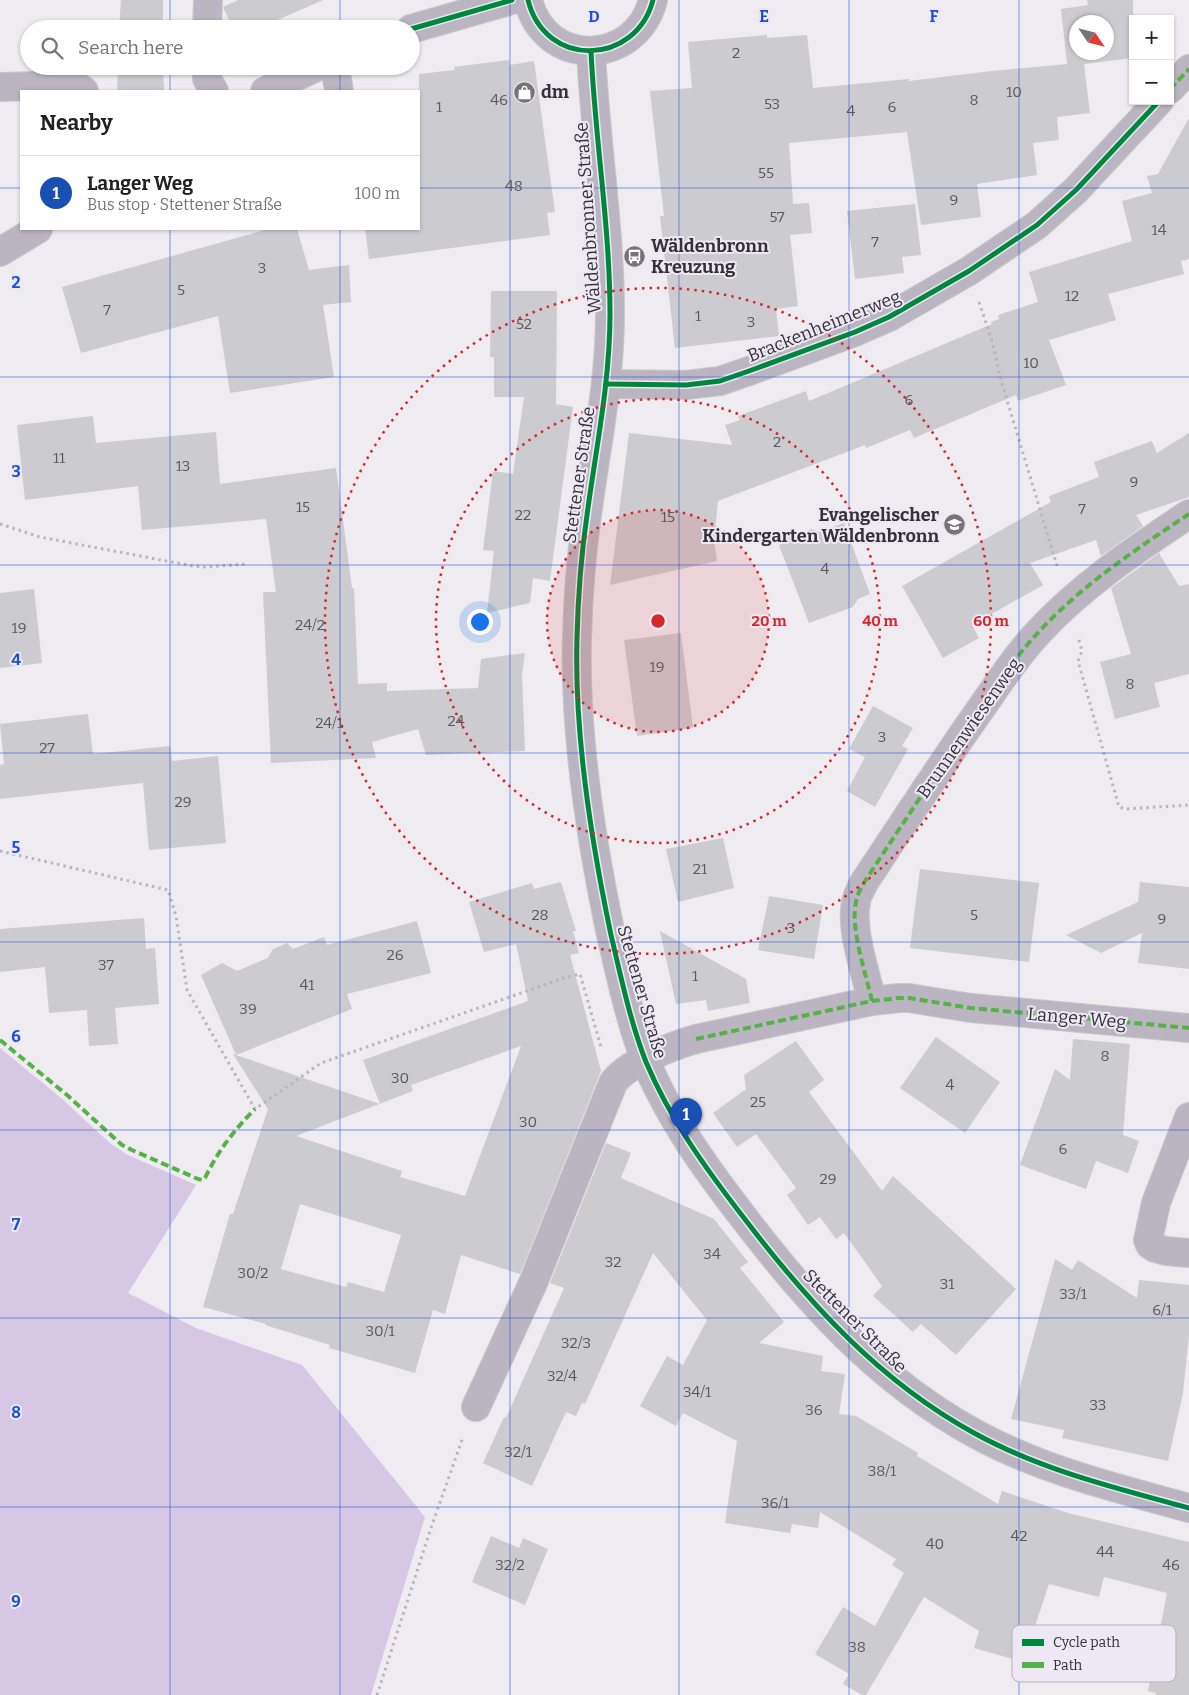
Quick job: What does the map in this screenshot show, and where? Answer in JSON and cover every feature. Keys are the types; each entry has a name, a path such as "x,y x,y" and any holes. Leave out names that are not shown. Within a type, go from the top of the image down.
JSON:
{"street":[{"path":"207,20 208,0"},
{"path":"420,26 512,0"},
{"path":"528,0 534,17 547,35 559,44 574,49 591,51 616,45 630,37 650,12 653,0"},
{"name":"Wäldenbronner Straße","path":"591,51 593,95 609,262 610,316 606,384"},
{"path":"1174,85 1189,69"},
{"path":"207,75 207,79 213,90"},
{"path":"267,90 300,75"},
{"path":"336,75 338,90"},
{"path":"0,87 70,84 82,90"},
{"name":"Brackenheimerweg","path":"606,384 700,384 720,381 749,372 883,320 969,272 1024,235 1076,190 1155,105"},
{"path":"0,252 36,230"},
{"name":"Stettener Straße","path":"606,384 582,556 576,639 581,737 588,810 600,885 628,1006 645,1060 660,1093 686,1139 724,1193 758,1236 819,1309 848,1339 897,1383 951,1420 1031,1460 1099,1483 1189,1508"},
{"name":"Brunnenwiesenweg","path":"872,1001 856,930 855,916 856,902 865,881 927,786 1035,636 1068,604 1104,574 1142,545 1189,514"},
{"name":"Langer Weg","path":"613,1083 627,1069 672,1047 696,1039 872,1001 899,998 971,1008 1189,1028"},
{"path":"476,1407 533,1283 613,1083"},
{"path":"1189,1117 1156,1203 1148,1240 1150,1245 1155,1248 1189,1253"}],"path":[{"path":"969,272 993,344 1000,377 1082,651 1078,661 1119,807 1125,809 1189,805"},
{"path":"0,524 40,537 193,566 248,564"},
{"path":"0,851 168,890 176,916 187,990 255,1110 321,1063 580,974 594,1026 613,1083"},
{"path":"377,1695 430,1528 460,1444 476,1407"}],"shaded area":[{"path":"0,1048 61,1098 111,1144 128,1155 196,1185 128,1293 196,1328 302,1365 425,1517 371,1695 0,1695"}],"building":[{"path":"121,0 163,0 163,20 120,20"},
{"path":"238,0 323,0 277,20 229,20 223,7"},
{"path":"1087,0 1133,0 1133,15 1129,15 1129,58 1084,64 1090,113 1057,117 1059,140 1033,143 1037,175 977,184 981,217 921,225 907,132 789,143 793,204 809,203 812,233 790,235 798,306 776,309 779,336 675,348 660,216 664,216 650,91 692,88 688,42 767,35 767,38 807,35 813,88 909,79 909,81 1067,64 1061,9 1088,5"},
{"path":"509,60 510,65 534,61 555,212 547,213 550,235 369,259 365,230 420,230 419,75 455,70 454,67"},
{"path":"118,75 163,75 164,90 117,90"},
{"path":"1189,118 1189,259 1181,261 1184,274 1108,294 1116,320 1049,340 1066,385 1018,401 1016,395 914,438 910,430 866,448 865,445 718,501 714,540 717,561 610,585 629,433 732,445 725,425 740,420 738,416 806,391 809,401 992,324 991,322 999,319 998,315 1038,302 1029,272 1132,241 1122,201 1152,193 1147,176 1158,174"},
{"path":"915,204 921,255 902,257 904,273 855,279 847,211"},
{"path":"264,230 297,230 309,270 349,265 351,302 323,305 334,377 230,393 218,316 81,353 62,287"},
{"path":"491,291 557,291 556,404 573,407 550,581 533,578 530,603 487,613 494,551 483,550 493,471 513,474 524,397 494,397 494,357 490,357"},
{"path":"93,416 96,443 216,432 220,484 336,468 352,588 354,588 358,684 387,683 387,691 478,688 481,659 525,653 522,675 525,751 426,755 418,729 372,742 376,758 271,763 263,592 276,592 266,519 142,530 138,486 25,500 17,425"},
{"path":"1189,433 1189,497 1136,515 1143,526 1101,556 1096,540 1030,563 1043,585 972,625 979,638 943,658 902,586 1051,502 1049,496 1099,477 1094,462 1152,441 1157,453"},
{"path":"844,523 870,594 858,599 853,607 809,623 779,545 788,542 787,538 812,529 819,532"},
{"path":"1159,553 1179,586 1189,584 1189,674 1154,683 1160,707 1115,719 1100,662 1131,654 1111,588"},
{"path":"34,589 42,663 0,668 0,593"},
{"path":"681,633 693,728 637,736 624,640"},
{"path":"873,706 913,728 902,746 908,749 875,807 847,791 865,757 849,749"},
{"path":"88,714 93,754 170,746 172,761 218,756 226,843 149,850 143,783 0,799 0,765 4,764 0,724"},
{"path":"723,838 734,888 678,902 666,849"},
{"path":"920,869 1039,883 1029,962 910,948"},
{"path":"561,882 576,931 573,931 579,953 570,955 601,1071 520,1274 461,1255 445,1314 433,1310 415,1373 329,1348 330,1345 266,1324 203,1307 230,1214 233,1214 268,1109 233,1054 380,1104 363,1060 528,1001 516,944 484,952 469,902 532,883 534,889","holes":["521,1046 465,1196 400,1177 402,1171 296,1136 413,1091 411,1085","300,1204 401,1235 384,1292 348,1282 346,1287 281,1269"]},
{"path":"1140,882 1189,887 1189,969 1138,963 1142,933 1101,953 1066,935 1138,902"},
{"path":"769,896 823,905 814,959 758,950"},
{"path":"144,918 146,949 155,948 159,1004 115,1008 118,1044 89,1046 87,1010 49,1013 45,967 0,972 0,929"},
{"path":"417,921 431,973 347,994 352,1009 236,1055 201,975 222,963 237,971 268,958 273,949 287,943 293,949 324,937 327,945"},
{"path":"660,931 746,979 750,1003 708,1011 706,1000 676,1004"},
{"path":"936,1037 1000,1082 965,1133 900,1088"},
{"path":"1073,1039 1130,1044 1123,1135 1139,1141 1128,1173 1096,1161 1086,1189 1020,1165 1055,1069 1070,1080"},
{"path":"796,1041 824,1080 809,1092 882,1191 893,1176 1016,1289 956,1355 921,1324 913,1332 873,1296 882,1286 844,1233 836,1239 820,1217 808,1225 787,1195 796,1188 756,1134 737,1147 713,1113 746,1089 744,1075"},
{"path":"606,1143 631,1153 621,1178 714,1219 748,1262 740,1268 784,1322 759,1343 823,1356 821,1371 845,1374 839,1414 856,1416 918,1453 917,1456 998,1504 1002,1491 1068,1513 1189,1542 1189,1695 1156,1695 1156,1693 1148,1691 1150,1682 1176,1682 1176,1625 1161,1625 1167,1593 1104,1577 1099,1597 1049,1584 1035,1625 1012,1625 1012,1659 974,1648 979,1631 924,1597 866,1695 862,1695 843,1684 849,1674 815,1654 843,1607 875,1626 904,1573 892,1565 896,1559 820,1512 818,1528 792,1524 790,1533 725,1523 737,1441 683,1413 676,1426 640,1406 667,1356 683,1365 707,1320 653,1253 585,1404 582,1403 576,1416 566,1412 532,1486 483,1463 504,1417 506,1418 564,1288 550,1283"},
{"path":"1055,1259 1072,1270 1078,1260 1137,1298 1139,1280 1189,1285 1189,1335 1183,1393 1168,1461 1062,1438 1064,1430 1011,1419"},
{"path":"491,1536 519,1548 523,1538 548,1549 525,1605 472,1582"}],"marked path":[{"path":"1174,85 1189,69"},
{"path":"872,1001 855,925 857,899 865,881 970,724 1026,646 1052,618 1089,585 1189,514"},
{"path":"696,1039 872,1001 899,998 971,1008 1189,1028"},
{"path":"0,1040 67,1095 122,1145 198,1179 202,1180 205,1178 227,1141 255,1109"}],"cycle path":[{"path":"420,26 512,0"},
{"path":"528,0 538,23 552,38 571,48 590,51 610,47 629,38 643,22 653,0"},
{"path":"591,51 608,248 610,314 608,365 580,576 577,638 578,712 585,787 604,899 626,999 646,1062 666,1104 690,1143 730,1200 794,1280 847,1338 876,1364 939,1412 999,1446 1079,1477 1189,1508"},
{"path":"606,384 686,385 720,381 855,332 889,317 969,271 1037,225 1076,190 1155,105"}],"place":[{"name":"dm","path":"525,92"},
{"name":"Wäldenbronn Kreuzung","path":"635,256"},
{"name":"Evangelischer Kindergarten Wäldenbronn","path":"955,525"},
{"name":"Langer Weg","path":"686,1139"}]}
